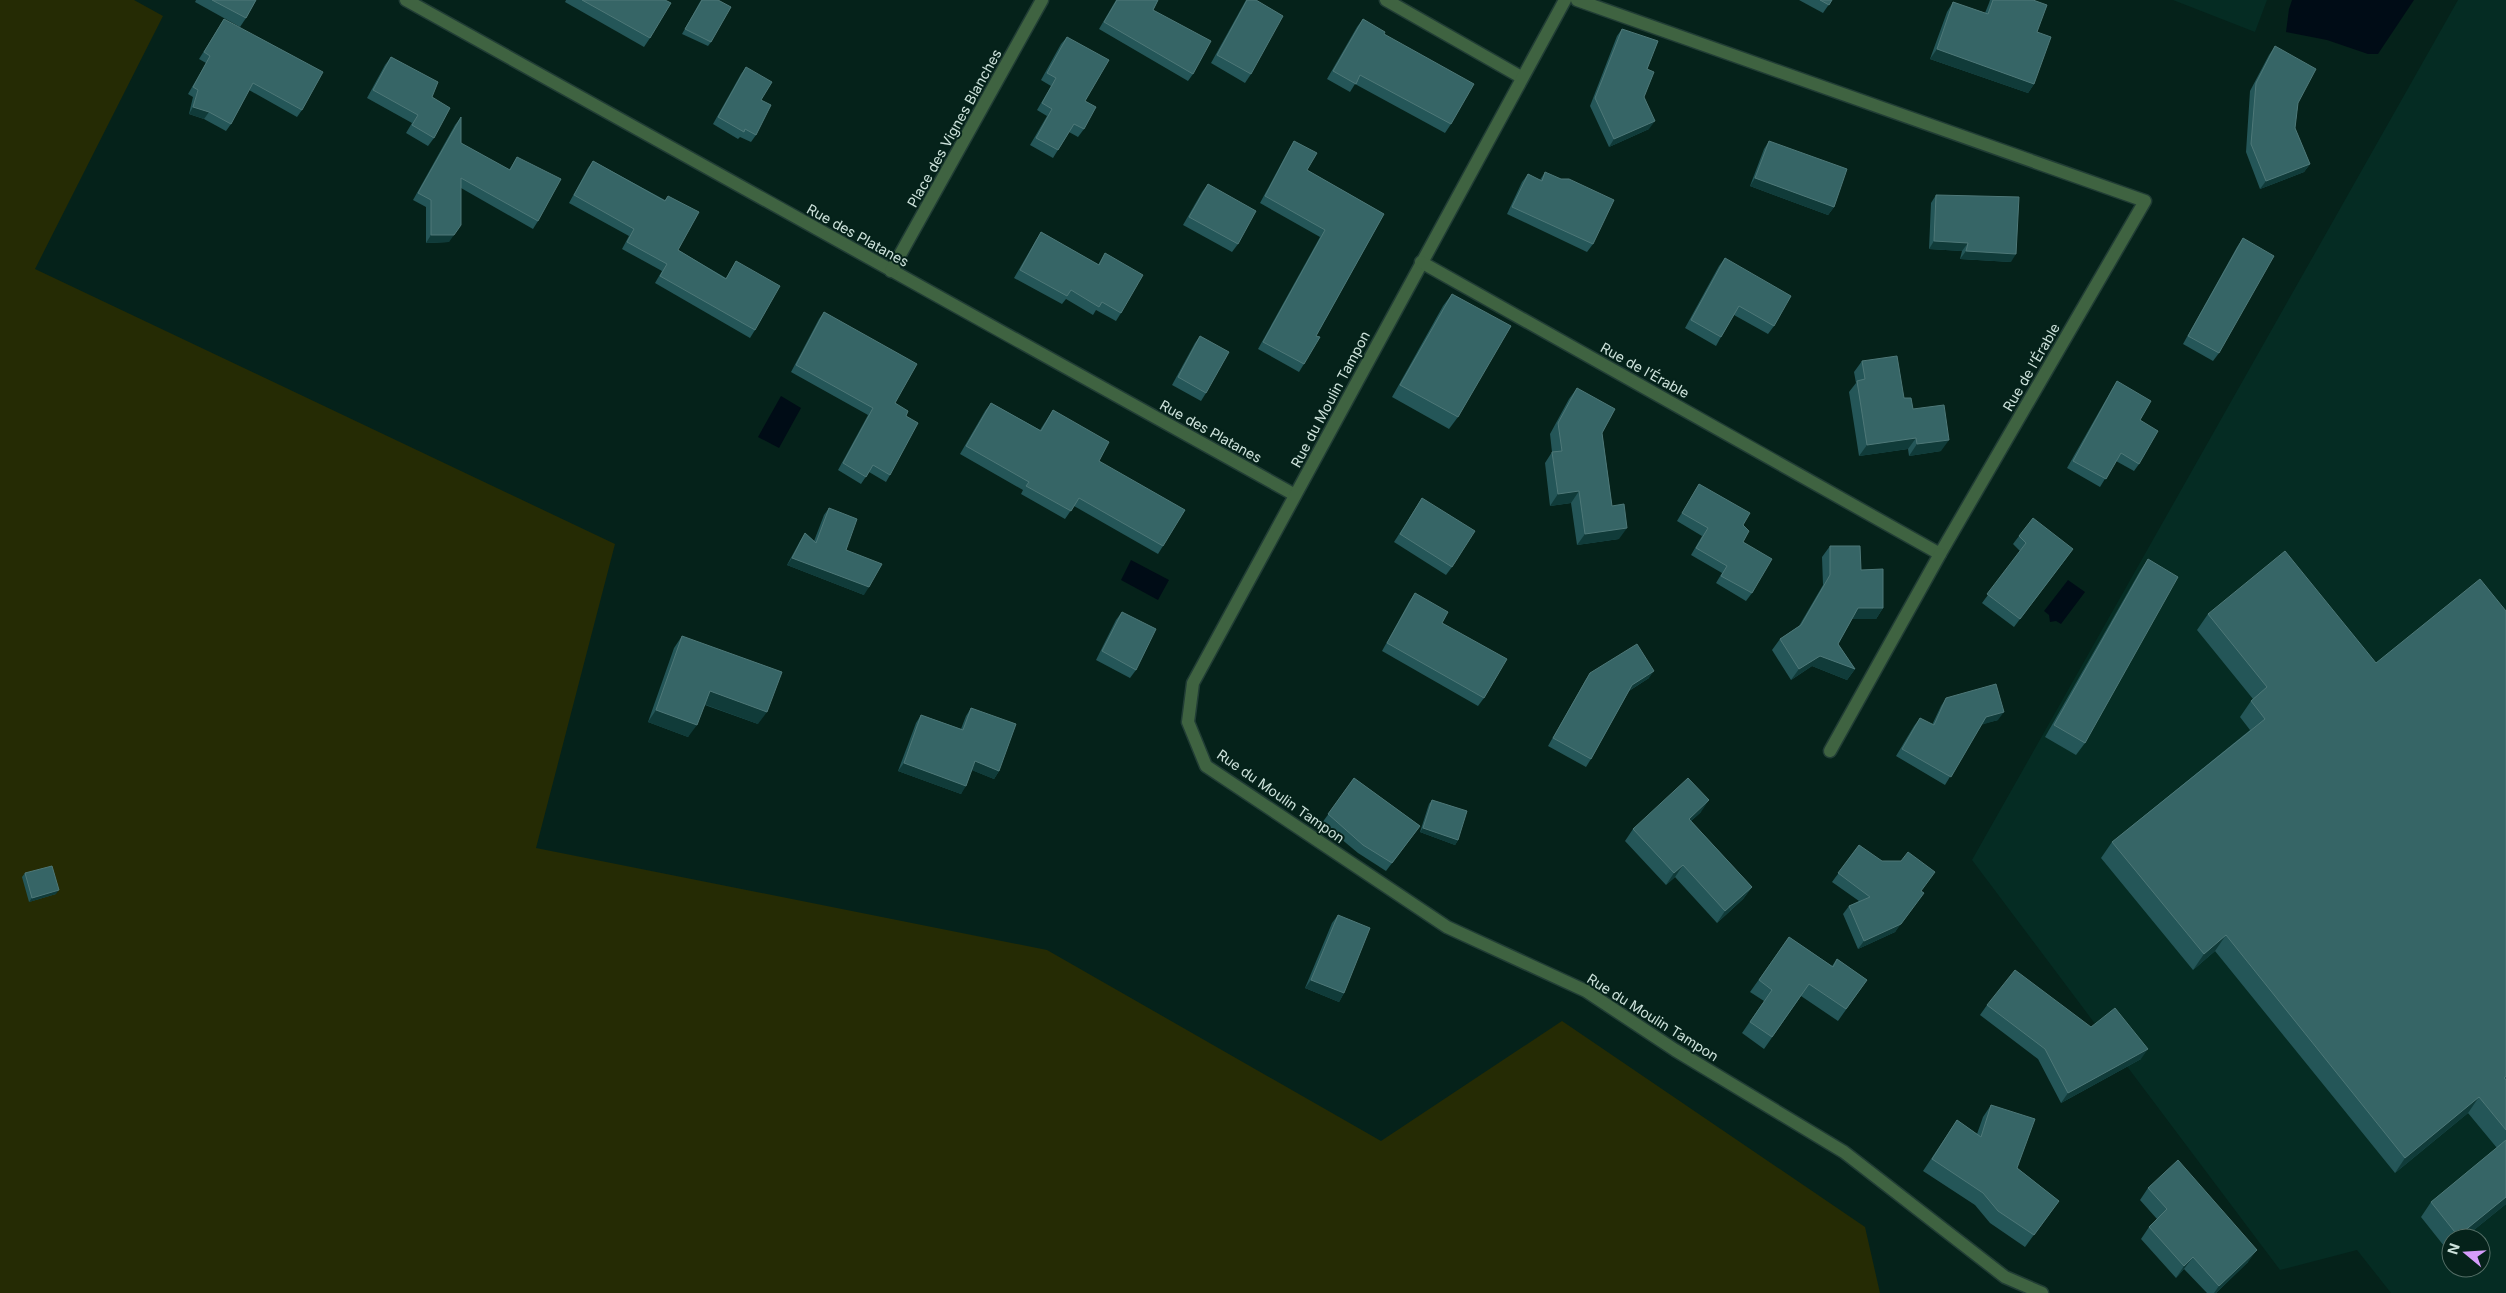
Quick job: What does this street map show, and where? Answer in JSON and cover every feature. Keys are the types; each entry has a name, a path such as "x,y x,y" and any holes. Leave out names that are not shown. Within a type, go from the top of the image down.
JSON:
{"street":[{"name":"Rue des Platanes","path":"406,0 1295,495"},
{"name":"Place des Vignes Blanches","path":"891,271 1042,0"},
{"path":"1386,0 1521,77"},
{"name":"Rue du Moulin Tampon","path":"1565,0 1521,77 1193,683 1188,722 1206,766 1447,926 1586,990 1675,1050 1844,1152 2005,1277 2042,1293"},
{"name":"Rue de l’Érable","path":"1421,262 1940,554 2145,201 1577,0"},
{"path":"1830,752 1940,554"}],"shaded area":[{"path":"0,0 134,0 163,16 35,269 615,544 536,848 1047,950 1381,1141 1562,1021 1865,1227 1880,1293 0,1293"},
{"path":"2173,0 2267,0 2255,32"},
{"path":"2292,0 2414,0 2378,54 2368,54 2327,40 2286,32"},
{"path":"2458,0 2506,0 2506,1293 2391,1293 2357,1250 2280,1270 1972,860"},
{"path":"781,396 801,408 779,448 758,437"},
{"path":"1131,560 1169,580 1158,600 1121,580"},
{"path":"2068,580 2085,592 2061,624 2056,621 2050,622 2049,615 2044,611"}],"building":[{"path":"212,0 256,0 246,18"},
{"path":"582,0 665,0 671,3 650,38"},
{"path":"702,0 718,0 731,7 711,42 685,29"},
{"path":"1117,0 1158,0 1153,10 1211,41 1193,74 1104,22"},
{"path":"1247,0 1256,0 1283,16 1251,74 1217,55"},
{"path":"1820,0 1832,0 1829,5"},
{"path":"1993,0 2033,0 2047,5 2037,32 2051,37 2034,84 1937,49 1953,2 1988,14"},
{"path":"224,19 323,72 302,110 253,83 231,124 209,112 193,107 198,90 193,87 210,56 204,52"},
{"path":"1363,19 1385,32 1384,34 1474,84 1451,124 1360,75 1356,84 1333,71"},
{"path":"1622,29 1658,41 1647,69 1654,72 1644,97 1655,121 1614,139 1595,98"},
{"path":"1067,37 1109,60 1085,101 1096,107 1084,129 1074,124 1058,150 1036,138 1052,109 1042,103 1056,78 1047,73"},
{"path":"2275,46 2316,69 2298,103 2295,128 2310,164 2266,181 2251,144 2256,83"},
{"path":"391,57 438,82 432,97 450,108 434,138 412,125 418,115 373,90"},
{"path":"746,67 772,82 761,100 771,105 756,135 745,129 744,132 718,117"},
{"path":"461,117 461,143 510,170 517,157 561,179 538,221 461,178 461,225 454,235 431,235 431,200 418,193"},
{"path":"1294,141 1317,153 1307,170 1384,214 1316,336 1320,337 1304,364 1263,342 1325,230 1265,196"},
{"path":"1769,141 1847,169 1834,207 1755,178"},
{"path":"593,161 665,201 668,196 699,212 678,250 726,279 736,261 780,286 755,330 660,276 667,264 627,242 634,229 574,195"},
{"path":"1545,172 1561,179 1569,179 1614,200 1593,244 1512,207 1528,174 1542,181"},
{"path":"1208,184 1256,211 1238,244 1189,217"},
{"path":"1936,195 2019,197 2016,254 1966,251 1968,243 1934,241"},
{"path":"1041,232 1099,265 1105,253 1143,275 1121,313 1102,302 1099,307 1071,290 1067,296 1020,270"},
{"path":"2243,238 2274,256 2219,353 2188,336"},
{"path":"1725,258 1791,296 1774,326 1739,306 1721,337 1691,320"},
{"path":"1452,294 1511,326 1458,417 1400,385"},
{"path":"824,312 917,364 895,403 908,411 906,416 918,423 890,475 873,465 866,477 843,463 873,408 796,365"},
{"path":"1200,336 1229,352 1206,393 1178,377"},
{"path":"1897,356 1904,398 1911,398 1913,409 1944,405 1949,440 1917,444 1916,438 1867,445 1857,381 1865,379 1862,361"},
{"path":"2117,381 2151,401 2140,420 2158,431 2139,464 2121,453 2106,479 2073,461"},
{"path":"1577,388 1615,409 1602,433 1612,506 1624,504 1627,528 1585,534 1579,491 1558,494 1552,452 1562,451 1558,423"},
{"path":"991,403 1041,431 1053,410 1109,442 1099,461 1185,510 1163,546 1079,498 1071,511 1026,486 1029,482 966,446"},
{"path":"1699,484 1750,513 1743,525 1749,531 1743,542 1772,559 1752,593 1721,576 1727,566 1696,548 1708,528 1682,513"},
{"path":"1422,498 1475,531 1452,567 1400,534"},
{"path":"829,508 857,519 846,550 882,564 869,587 792,558 805,533 816,543"},
{"path":"2033,518 2073,549 2020,619 1987,594 2026,543 2019,536"},
{"path":"1830,546 1860,546 1861,570 1883,569 1883,608 1858,608 1838,644 1855,669 1820,656 1799,669 1780,639 1801,625 1830,575"},
{"path":"2285,551 2376,663 2480,579 2506,611 2506,1076 2504,1078 2506,1080 2506,1130 2479,1097 2405,1158 2226,935 2204,954 2112,842 2265,719 2251,701 2267,687 2208,614"},
{"path":"2148,559 2178,577 2085,743 2054,725"},
{"path":"1415,593 1448,612 1442,623 1507,659 1484,698 1387,643"},
{"path":"1122,612 1156,629 1136,670 1102,651"},
{"path":"682,636 782,672 767,712 710,691 697,725 656,710"},
{"path":"1637,644 1654,671 1632,685 1591,759 1553,738 1590,673"},
{"path":"1996,684 2004,712 1986,717 1951,777 1902,749 1920,718 1934,725 1946,698"},
{"path":"971,708 1016,724 999,771 975,761 966,786 904,763 921,715 963,730"},
{"path":"1354,778 1420,826 1392,863 1363,845 1328,814"},
{"path":"1688,778 1709,800 1689,819 1752,887 1725,911 1683,865 1674,873 1633,829"},
{"path":"1432,800 1467,811 1458,840 1423,828"},
{"path":"1859,845 1882,861 1901,861 1908,852 1935,872 1921,891 1924,893 1901,924 1864,941 1849,906 1870,897 1838,873"},
{"path":"52,866 59,890 32,898 25,873"},
{"path":"1338,915 1370,928 1344,993 1311,980"},
{"path":"1789,937 1833,967 1837,959 1867,980 1846,1009 1809,984 1772,1037 1750,1022 1772,990 1759,980"},
{"path":"2015,970 2091,1027 2115,1008 2148,1049 2068,1093 2045,1049 1987,1005"},
{"path":"1991,1105 2035,1119 2017,1168 2059,1201 2034,1235 1998,1211 1983,1193 1932,1159 1957,1120 1981,1137"},
{"path":"2506,1140 2506,1197 2468,1228 2452,1228 2431,1202"},
{"path":"2178,1160 2257,1250 2219,1286 2193,1257 2184,1266 2149,1227 2167,1209 2148,1188"}]}
